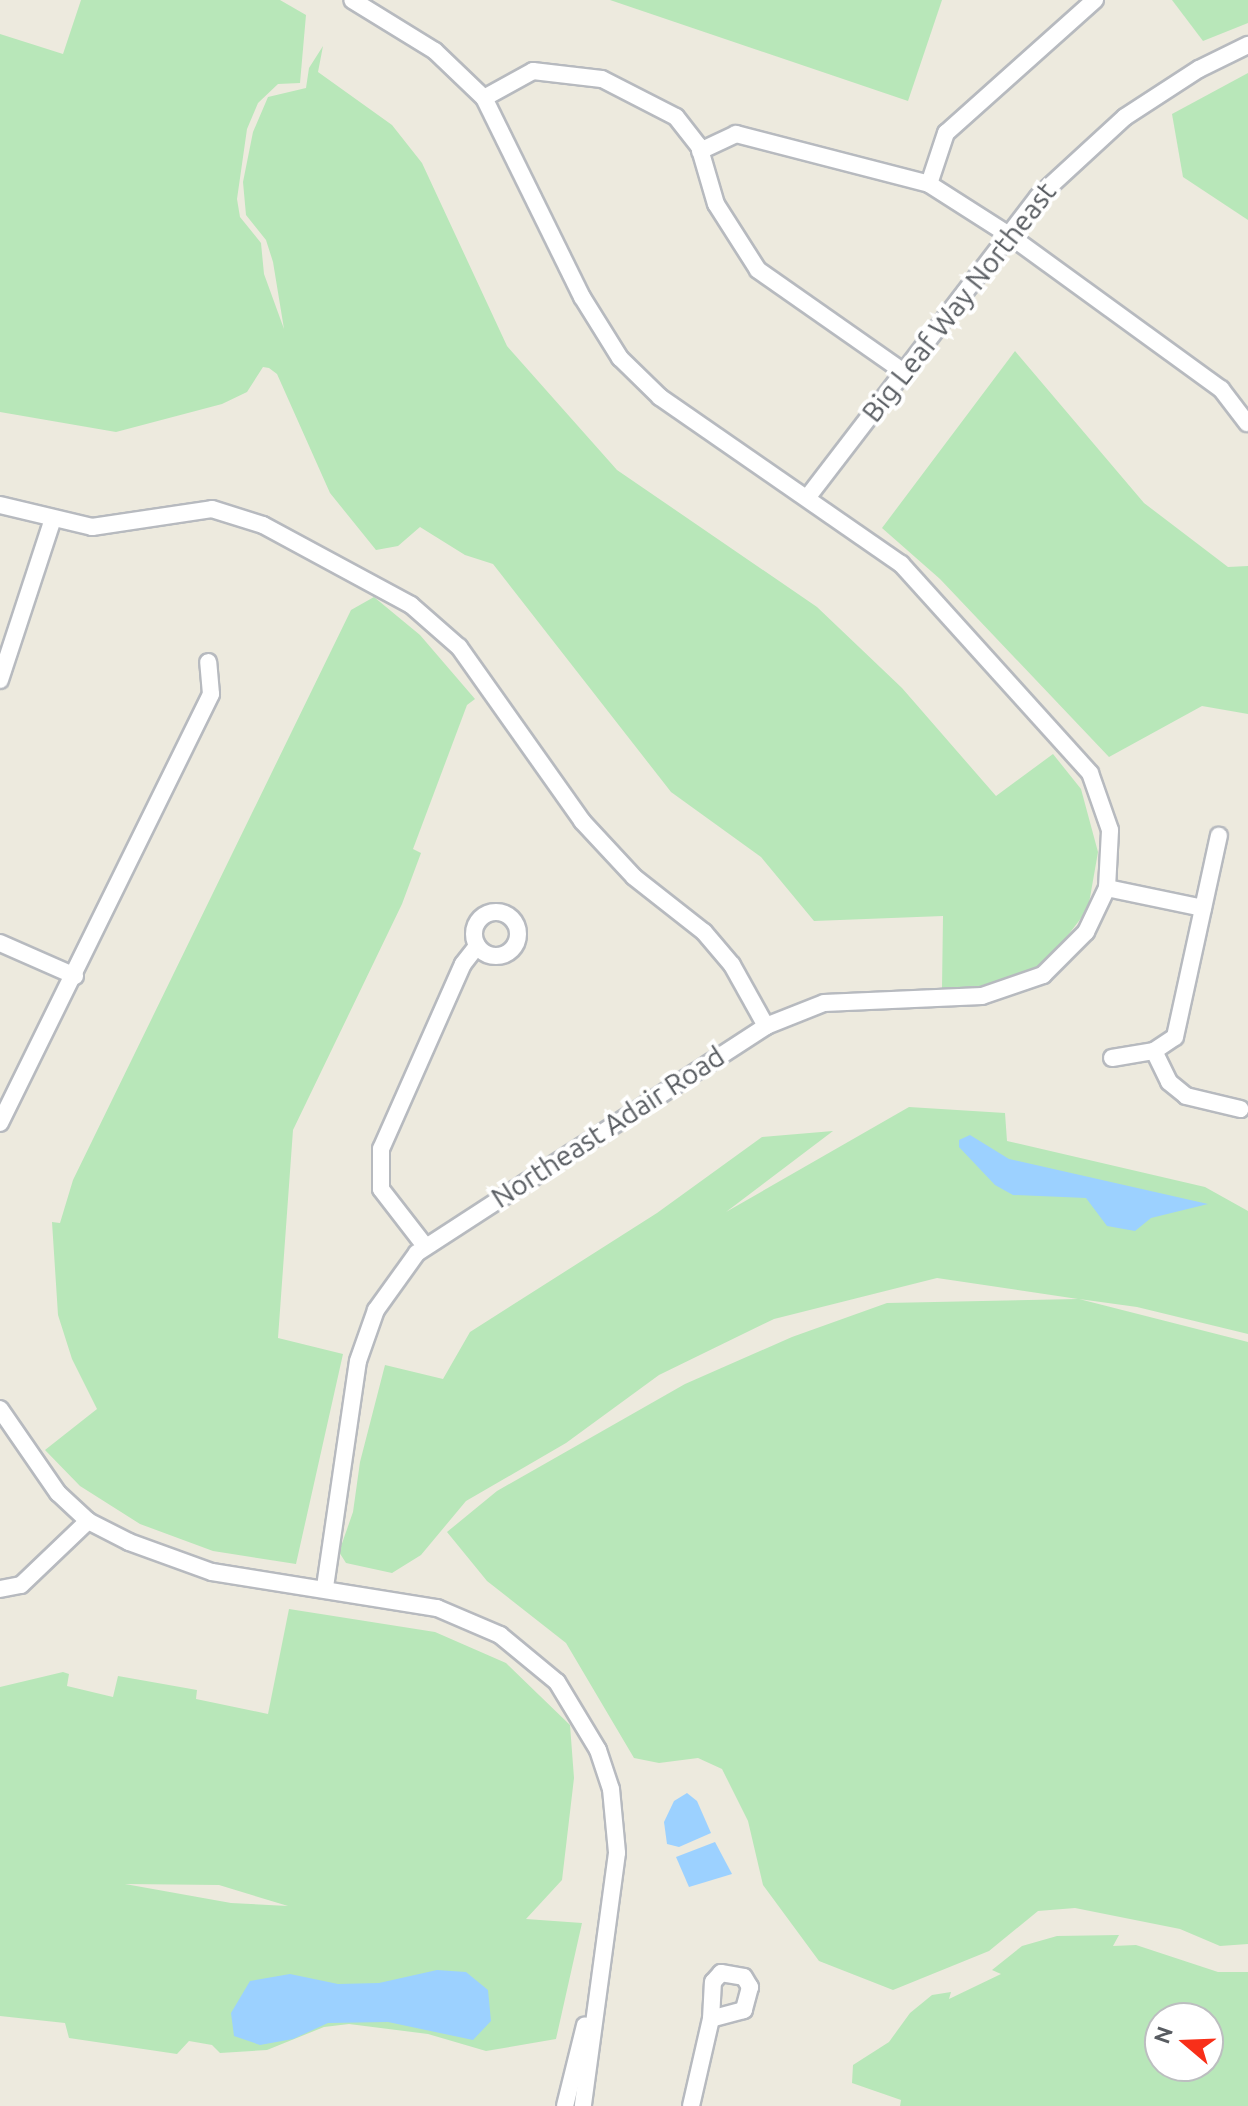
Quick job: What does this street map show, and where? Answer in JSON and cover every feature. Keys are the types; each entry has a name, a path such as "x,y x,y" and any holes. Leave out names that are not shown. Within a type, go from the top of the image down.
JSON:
{"street":[{"path":"352,0 435,51 484,98 582,297 620,358 660,397 901,564 1090,773 1110,830 1107,888 1203,908"},
{"path":"929,184 946,133 1095,0"},
{"name":"Big Leaf Way Northeast","path":"807,498 1006,233 1096,139 1158,94 1248,45"},
{"path":"484,98 533,71 602,79 676,117 700,151 716,204 758,270 902,371"},
{"path":"700,151 736,134 929,184 1006,233 1221,389 1247,423"},
{"path":"0,505 92,527 124,526 169,512 212,509 263,525 411,605 459,647 582,821 634,877 704,932 732,965 766,1026"},
{"path":"0,680 53,519"},
{"path":"0,1123 75,976 211,694 208,662"},
{"path":"1112,1058 1154,1051 1175,1037 1219,836"},
{"name":"Northeast Adair Road","path":"325,1587 358,1361 376,1310 425,1246 766,1026 824,1003 982,996 1043,975 1086,932 1107,888"},
{"path":"0,943 75,976"},
{"path":"425,1246 381,1189 381,1149 463,964 477,946"},
{"path":"1154,1051 1169,1082 1186,1096 1240,1109"},
{"path":"0,1409 32,1462 88,1521 168,1559 212,1572 325,1587 465,1617 529,1655 557,1682 579,1711 611,1789 617,1853 583,2106"},
{"path":"0,1589 21,1585 88,1521"},
{"path":"565,2106 604,1949"},
{"path":"691,2106 711,2019"}],"green space":[{"path":"81,0 280,0 306,15 300,83 278,84 258,103 247,129 237,199 240,217 261,243 264,274 284,329 273,262 266,240 246,215 243,182 253,132 268,97 306,88 309,68 323,46 318,72 392,125 422,163 507,346 617,470 817,607 902,688 996,796 1053,754 1081,789 1098,852 1088,909 1049,960 1028,974 982,988 942,988 943,916 814,921 761,857 671,792 493,564 465,555 420,527 398,546 376,550 330,493 277,374 269,368 263,367 247,392 222,404 116,432 0,412 0,34 63,54"},
{"path":"610,0 942,0 908,101"},
{"path":"1172,0 1248,0 1248,23 1203,41"},
{"path":"1248,73 1248,220 1183,177 1172,114"},
{"path":"1015,351 1144,503 1228,567 1248,566 1248,714 1202,706 1109,757 940,579 882,528"},
{"path":"374,597 420,635 475,699 467,705 413,849 421,853 402,904 293,1130 278,1338 343,1354 296,1564 213,1551 140,1524 80,1486 45,1450 97,1409 72,1359 58,1315 52,1222 60,1223 73,1180 351,610"},
{"path":"909,1107 1005,1113 1007,1141 1205,1187 1248,1211 1248,1334 1137,1307 1079,1299 1248,1342 1248,1944 1220,1946 1180,1929 1075,1908 1038,1911 989,1951 893,1990 819,1961 763,1885 748,1821 722,1769 698,1758 659,1763 634,1758 566,1643 487,1581 447,1532 497,1491 685,1384 792,1337 887,1303 1078,1299 937,1278 774,1319 659,1375 566,1443 466,1501 421,1555 392,1573 346,1563 339,1552 353,1512 360,1462 385,1365 443,1379 470,1332 657,1213 762,1137 833,1131 726,1212"},
{"path":"289,1609 435,1632 506,1663 570,1725 574,1778 562,1880 526,1919 582,1923 556,2039 486,2051 428,2034 349,2024 324,2027 267,2050 220,2053 212,2045 189,2041 177,2054 69,2038 65,2023 0,2016 0,1687 63,1672 69,1674 67,1686 113,1697 118,1676 197,1690 196,1699 268,1714","holes":["125,1884 219,1885 288,1906 231,1903"]},
{"path":"1119,1935 1113,1946 1136,1945 1218,1972 1248,1972 1248,2106 900,2106 901,2100 852,2083 853,2065 889,2042 910,2013 932,1995 951,1992 949,1999 1001,1974 992,1970 1022,1946 1057,1936"}],"water":[{"path":"970,1135 1009,1159 1208,1204 1151,1218 1135,1231 1107,1226 1086,1198 1013,1195 995,1185 959,1147 959,1140"},
{"path":"687,1793 697,1801 711,1833 679,1847 667,1844 664,1822 674,1801"},
{"path":"715,1842 732,1874 689,1887 676,1857"},
{"path":"437,1970 466,1972 488,1990 491,2021 473,2040 388,2022 328,2023 293,2039 260,2045 234,2036 231,2013 250,1981 290,1974 338,1984 379,1983"}]}
